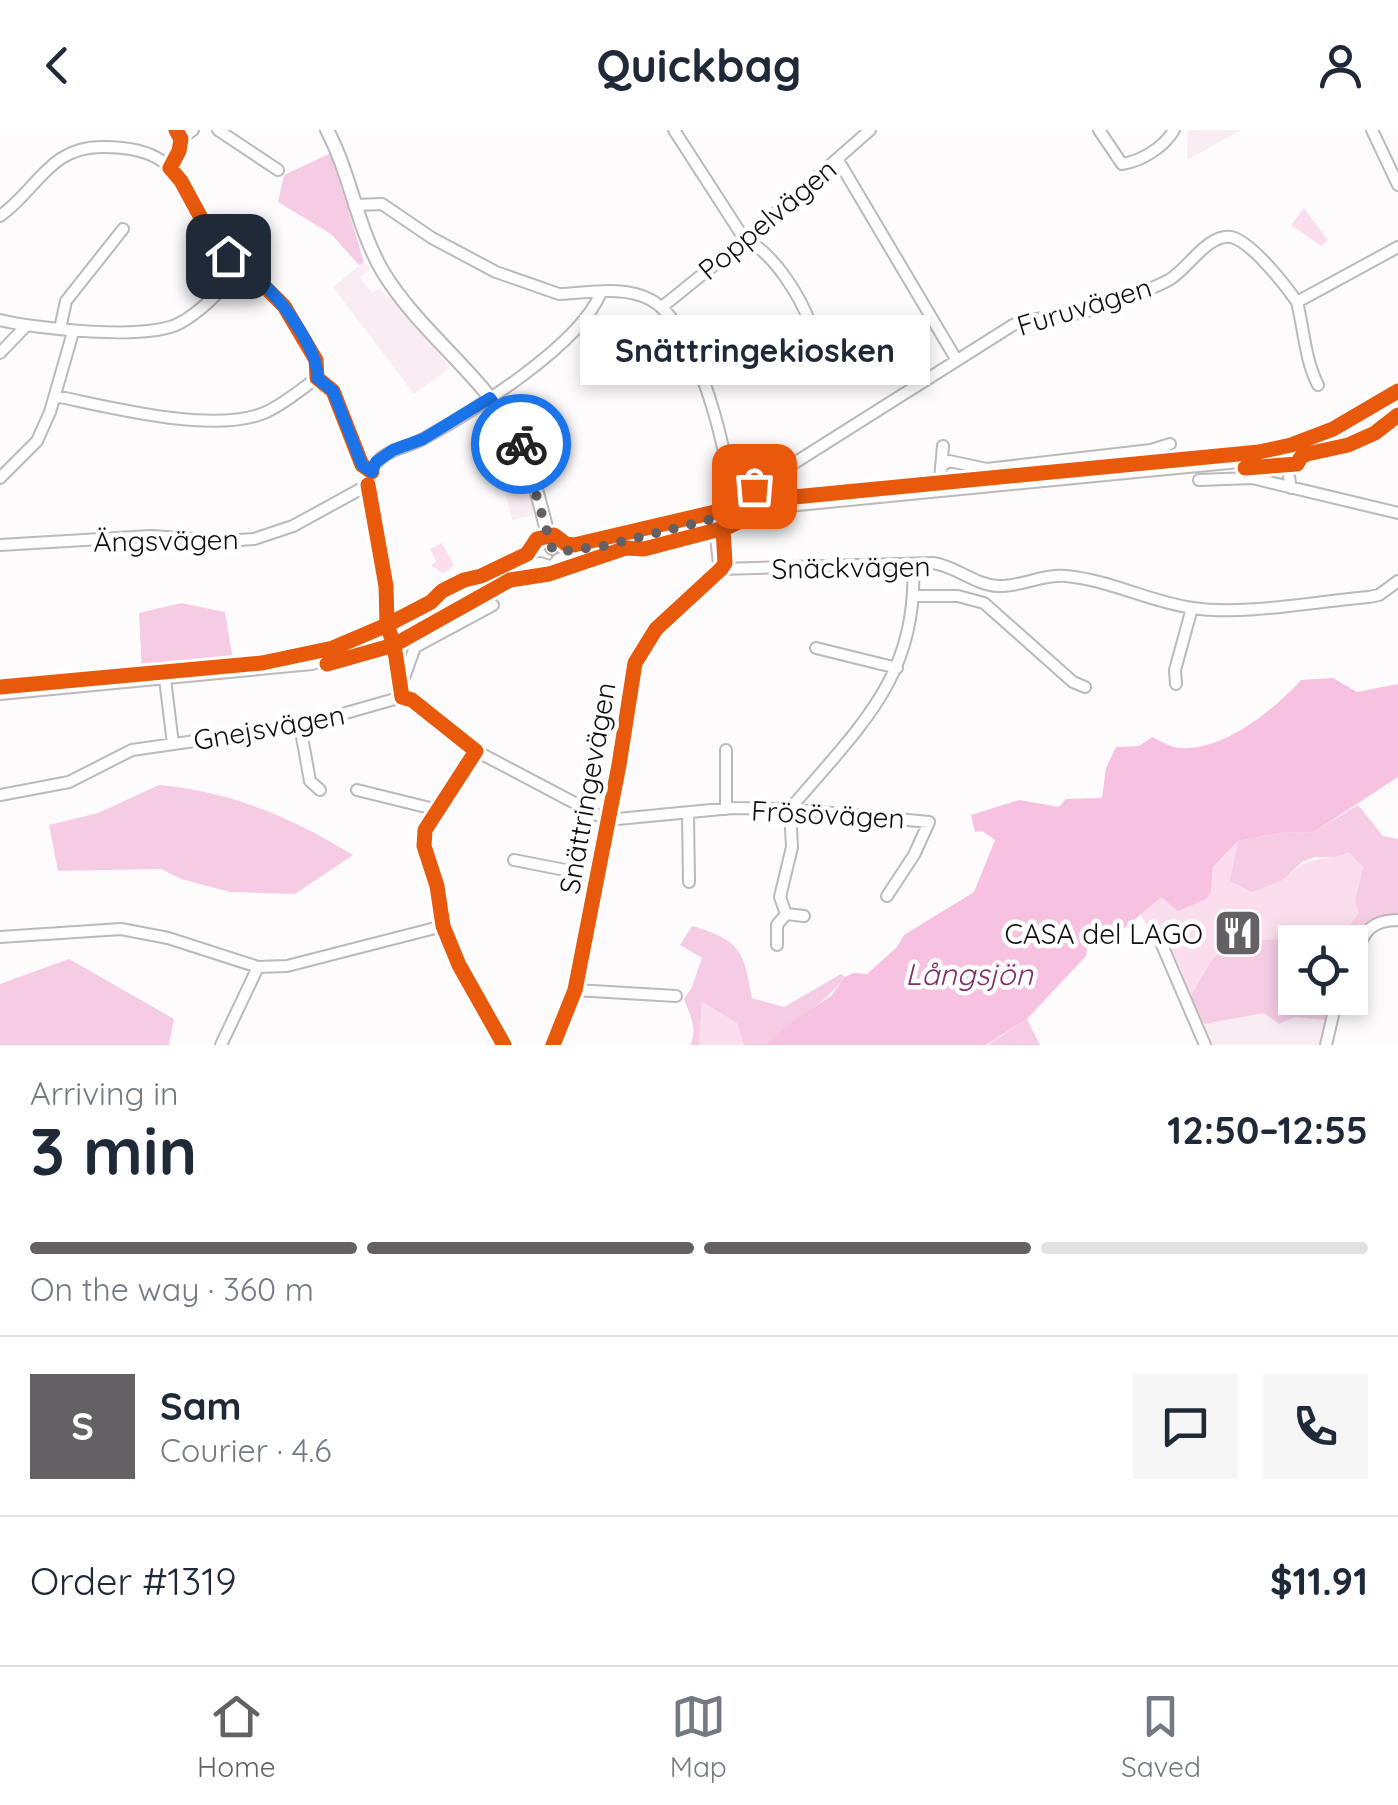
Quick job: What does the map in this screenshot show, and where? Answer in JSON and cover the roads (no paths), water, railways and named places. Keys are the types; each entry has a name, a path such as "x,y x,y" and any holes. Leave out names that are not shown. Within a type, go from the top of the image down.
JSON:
{"street":[{"path":"170,168 180,151 178,134 193,130"},
{"path":"218,130 278,170"},
{"path":"326,130 381,268 490,398 522,447 543,517 548,555"},
{"path":"674,130 745,240 753,243 781,273 805,308 811,326"},
{"name":"Poppelvägen","path":"662,307 870,130"},
{"path":"1099,130 1122,164 1133,162 1162,144 1174,130"},
{"path":"1372,130 1398,185"},
{"path":"0,216 20,202 56,159 77,150 101,146 144,152 170,168 187,191 204,227 239,270 255,277 284,306 316,360 317,378 333,391 362,465 372,472"},
{"path":"732,487 754,486 777,474 956,359 838,160"},
{"path":"354,205 382,204 432,238 496,272 559,294 630,292 662,307 699,364 732,487 722,517 722,569"},
{"path":"60,330 66,301 123,229"},
{"name":"Furuvägen","path":"956,359 1022,322 1077,314 1168,280 1215,240 1224,238 1241,242 1283,282 1297,302 1309,368 1318,385"},
{"path":"1297,302 1398,247"},
{"path":"0,320 72,332 160,328 179,324 216,295 239,270"},
{"path":"388,605 368,485 376,462 490,398 555,348 587,315 602,292"},
{"path":"0,354 26,326"},
{"path":"0,478 37,440 55,396 72,332"},
{"path":"55,396 181,419 210,419 259,415 317,378"},
{"path":"0,692 312,663 370,643 548,555 768,507 1234,463 1285,454 1357,428 1398,402"},
{"path":"940,466 949,460 988,469 1154,450 1170,444"},
{"path":"939,490 943,446"},
{"path":"1285,454 1291,488"},
{"path":"1199,480 1252,478 1398,513"},
{"name":"Ängsvägen","path":"0,546 151,536 224,541 254,538 294,526 368,485"},
{"path":"786,914 780,896 792,847 790,809 872,710 897,668 912,624 913,564"},
{"name":"Snäckvägen","path":"722,569 941,564 999,586 1050,576 1078,578 1192,608 1245,608 1369,596 1394,585 1398,602"},
{"name":"Snättringevägen","path":"553,1045 575,990 638,656 656,629 722,569"},
{"path":"462,584 485,585"},
{"path":"434,611 441,596"},
{"path":"915,596 958,596 984,603 1073,682 1085,687"},
{"path":"493,604 415,647 402,682 402,697 412,700 476,751 607,820"},
{"path":"1176,684 1174,670 1192,608"},
{"path":"816,648 897,668"},
{"path":"165,679 173,744"},
{"name":"Gnejsvägen","path":"0,795 69,782 123,752 300,726 402,697"},
{"path":"300,726 310,781 320,790"},
{"name":"Frösövägen","path":"726,750 726,809"},
{"path":"476,751 425,830 424,846 437,886 443,926 473,992 504,1045"},
{"path":"357,790 438,810"},
{"name":"Frösövägen","path":"607,820 726,809 790,809 929,822 914,855 887,896"},
{"path":"688,813 690,882"},
{"path":"514,860 596,876"},
{"path":"786,914 804,916"},
{"path":"777,945 777,925 786,914"},
{"path":"1368,929 1382,920 1398,920"},
{"path":"0,936 122,929 168,938 258,967 287,966 443,926"},
{"path":"1162,944 1205,1045"},
{"path":"222,1045 258,967"},
{"path":"575,990 676,996"},
{"path":"1326,1045 1333,1015"}],"water":[{"name":"Långsjön","path":"1333,678 1357,692 1398,684 1398,777 1314,832 1280,833 1238,841 1213,867 1211,892 1206,899 1178,911 1161,897 1121,931 1110,925 1088,937 1086,956 1027,1019 986,1045 765,1045 831,996 845,977 867,974 897,947 904,935 974,892 995,840 982,831 975,832 971,815 1019,800 1059,807 1066,799 1102,798 1106,768 1116,747 1139,746 1152,737 1177,748 1214,743 1247,726 1301,680"}],"place":[{"name":"Snättringekiosken","path":"754,486"},
{"name":"CASA del LAGO","path":"1238,933"}]}
